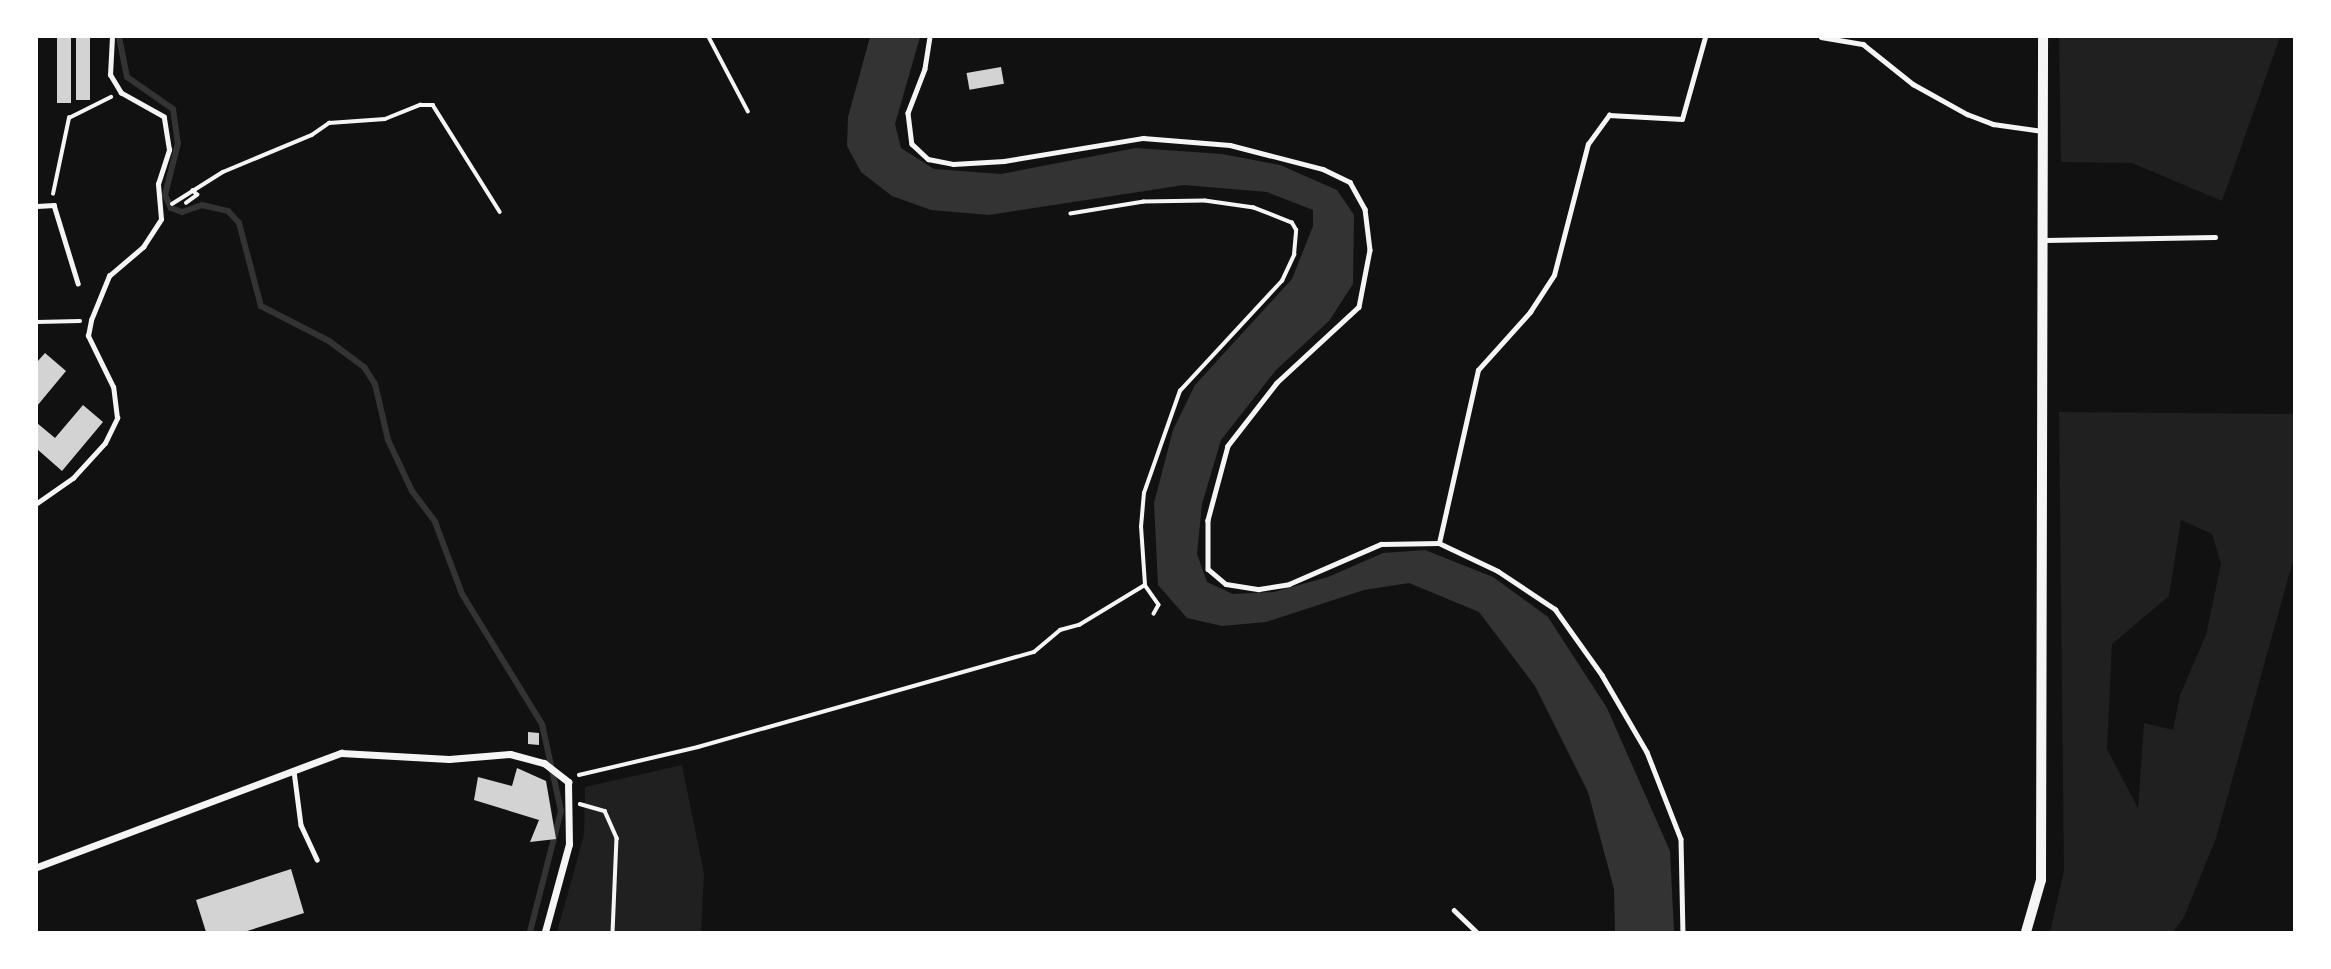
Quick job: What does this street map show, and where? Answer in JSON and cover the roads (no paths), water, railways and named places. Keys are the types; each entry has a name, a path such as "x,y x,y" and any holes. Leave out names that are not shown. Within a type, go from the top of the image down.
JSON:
{"street":[{"path":"2026,932 2041,880 2045,131 2043,37"},
{"path":"37,867 341,753 449,759 510,754 544,764 568,782 571,802 569,844 545,932"}],"lane":[{"path":"37,503 89,461 105,443 117,418 113,387 88,336 91,320 110,276 144,247 161,219 158,184 169,150 164,117 121,93 110,75 112,37"},
{"path":"930,37 925,69 908,113 912,144 928,159 953,164 1004,161 1143,138 1230,145 1323,169 1350,182 1364,209 1370,250 1359,307 1277,383 1228,446 1208,520 1208,569 1226,584 1259,589 1289,584 1381,544 1439,543 1498,572 1555,609 1602,675 1647,752 1681,839 1684,932"},
{"path":"1439,543 1478,370 1530,312 1554,275 1588,144 1609,115 1682,119 1705,37"},
{"path":"1821,37 1863,44 1913,85 1967,114 1993,124 2045,131"},
{"path":"37,206 54,205 78,283"},
{"path":"2044,240 2215,237"},
{"path":"294,770 301,825 317,859"},
{"path":"1454,910 1478,932"}],"waterway":[{"path":"119,37 127,77 173,109 178,143 165,195 171,208 182,212 202,205 228,211 239,223 261,306 329,341 364,367 375,384 388,440 412,491 435,522 462,594 542,724 561,811 530,932"}]}
